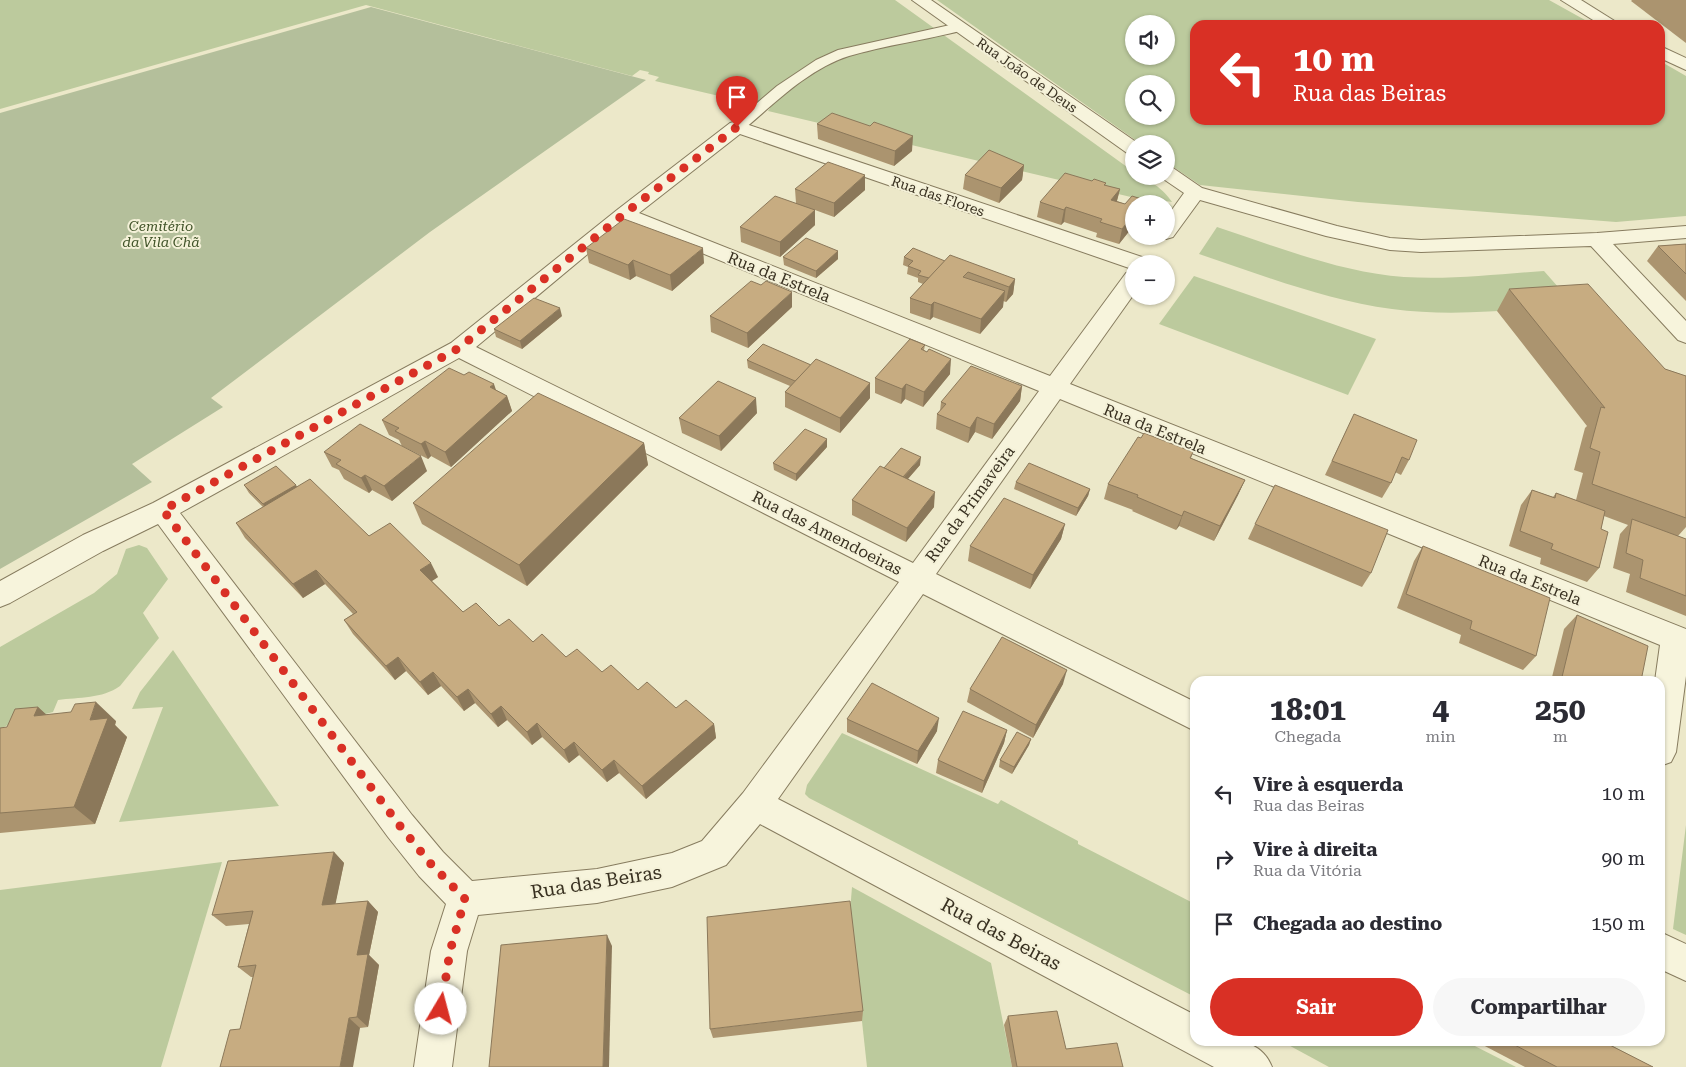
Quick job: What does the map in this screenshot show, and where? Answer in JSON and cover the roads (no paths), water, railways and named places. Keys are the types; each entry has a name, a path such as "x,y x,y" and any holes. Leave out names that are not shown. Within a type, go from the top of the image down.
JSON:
{"street":[{"name":"Rua João de Deus","path":"920,0 1125,143"},
{"path":"1568,0 1605,20"},
{"path":"1665,54 1686,65"},
{"path":"0,595 93,543 163,510 459,348 624,214 737,127"},
{"name":"Rua das Flores","path":"737,127 1125,259"},
{"path":"1175,178 1195,192 1333,232 1390,244 1421,246 1597,239 1686,232"},
{"path":"1175,220 1195,192"},
{"name":"Rua da Estrela","path":"624,214 1681,640"},
{"path":"1597,239 1686,335"},
{"name":"Rua da Primaveira","path":"755,804 1125,290"},
{"name":"Rua das Amendoeiras","path":"459,348 1190,714"},
{"path":"163,510 400,826 431,864 465,899 450,951 433,1067"},
{"path":"1665,725 1681,640"},
{"name":"Rua das Beiras","path":"465,899 597,886 672,870 714,853 755,804 1190,1033"},
{"path":"1665,952 1686,963"},
{"path":"1213,1046 1253,1067"}],"lane":[{"path":"737,127 782,89 821,63 843,53 959,28"}],"park label":[{"name":"Cemitério da Vila Chã","path":"161,234"}]}
